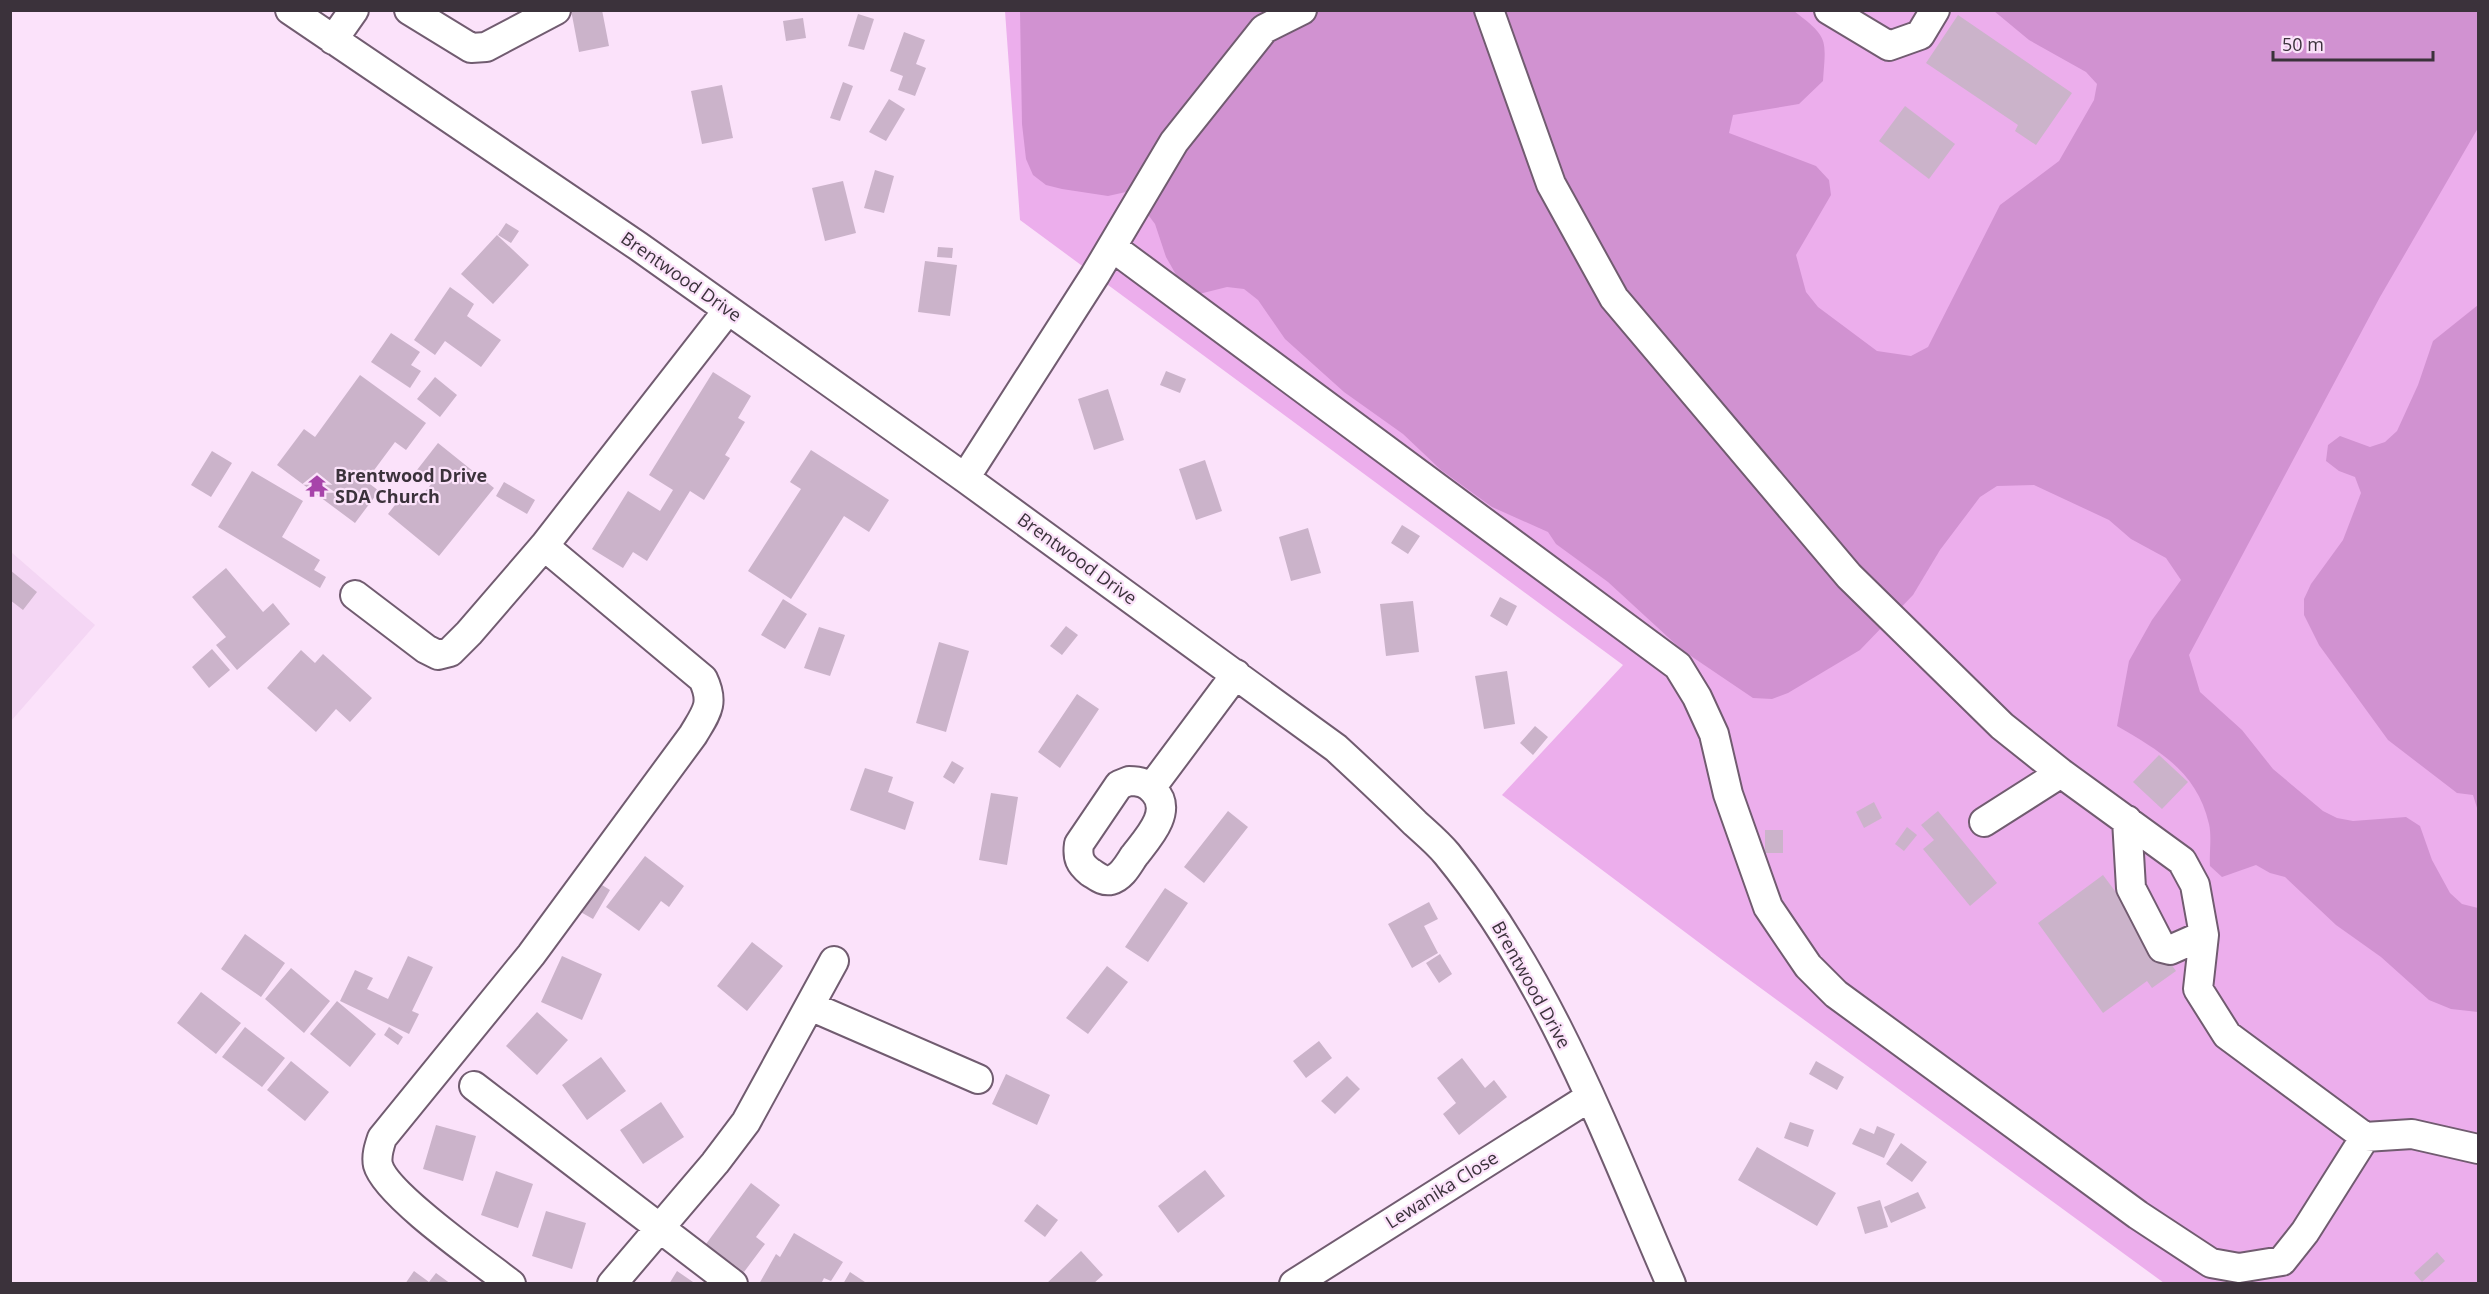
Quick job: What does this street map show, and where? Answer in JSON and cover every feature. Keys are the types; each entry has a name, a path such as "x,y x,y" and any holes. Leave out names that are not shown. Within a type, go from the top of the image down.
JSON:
{"street":[{"name":"Brentwood Drive","path":"290,10 629,240 965,478 1336,748 1446,853 1506,934 1549,1012 1590,1097 1671,1284"},
{"path":"333,40 354,10"},
{"path":"409,10 471,48 486,47 556,10"},
{"path":"965,478 1112,247 1174,142 1264,29 1302,10"},
{"path":"1489,10 1551,184 1614,298 1849,576 2002,726 2061,773 2182,861 2195,885 2204,935 2198,989 2227,1035 2365,1137 2412,1134 2478,1149"},
{"path":"1829,10 1889,46 1920,35 1935,10"},
{"path":"1112,247 1678,666 1697,697 1714,734 1728,794 1768,907 1808,966 1836,994 2138,1215 2211,1263 2239,1268 2282,1260 2305,1232 2365,1137"},
{"path":"355,595 426,649 438,655 450,652 544,546 728,310"},
{"path":"511,1284 393,1189 378,1166 382,1138 531,955 693,735 705,713 710,694 703,679 544,546"},
{"path":"1151,788 1236,674"},
{"path":"1984,822 2061,773"},
{"path":"2127,820 2131,888 2162,948 2170,950 2204,935"},
{"path":"612,1284 715,1163 746,1122 834,961"},
{"path":"810,1006 978,1079"},
{"path":"474,1086 733,1284"},
{"name":"Lewanika Close","path":"1294,1284 1590,1097"}],"shaded area":[{"path":"1005,11 2478,11 2478,1283 2164,1283 1721,959 1502,795 1623,665 1020,220"},
{"path":"1020,11 1794,11 1814,27 1823,40 1825,56 1823,81 1799,104 1733,115 1729,133 1816,166 1829,180 1831,195 1796,255 1806,292 1818,307 1877,351 1911,356 1928,347 2000,205 2059,161 2094,100 2097,84 2086,72 2029,40 1994,11 2478,11 2478,128 2380,297 2189,655 2200,692 2242,730 2273,769 2323,811 2337,818 2353,821 2406,817 2420,826 2432,860 2450,893 2462,904 2478,908 2478,1012 2451,1009 2429,1000 2381,957 2336,925 2285,877 2270,873 2256,865 2222,877 2210,866 2209,824 2196,790 2175,765 2162,754 2117,726 2129,661 2152,620 2181,580 2166,558 2131,539 2109,520 2034,485 1997,486 1980,497 1940,550 1913,595 1860,650 1788,693 1772,699 1753,698 1682,650 1608,582 1556,544 1548,532 1492,507 1441,470 1403,434 1344,392 1285,339 1258,300 1244,289 1227,287 1199,294 1183,287 1166,257 1155,224 1134,196 1126,192 1108,196 1062,189 1046,185 1033,175 1026,159 1022,124"},
{"path":"2478,305 2478,811 2473,795 2457,793 2388,740 2319,645 2304,615 2304,599 2311,584 2343,540 2361,493 2355,477 2339,471 2326,461 2328,445 2340,436 2370,447 2385,442 2397,431 2418,385 2433,341"},
{"path":"11,552 95,625 11,721"}],"building":[{"path":"571,10 602,10 609,46 579,52"},
{"path":"858,14 874,19 864,50 848,46"},
{"path":"1958,15 2072,93 2036,145 2015,131 2018,125 1926,63"},
{"path":"803,18 806,38 786,41 783,21"},
{"path":"904,32 925,40 916,64 926,68 915,96 898,90 903,76 890,71"},
{"path":"843,82 853,86 840,121 830,118"},
{"path":"722,85 733,138 702,144 691,91"},
{"path":"889,99 905,109 886,141 869,132"},
{"path":"1905,106 1955,144 1929,179 1879,141"},
{"path":"875,170 894,176 884,213 864,208"},
{"path":"843,181 856,233 825,241 812,188"},
{"path":"506,223 519,231 511,243 498,235"},
{"path":"497,235 529,265 493,304 461,274"},
{"path":"938,247 953,248 952,258 937,257"},
{"path":"925,261 957,265 950,316 918,312"},
{"path":"450,287 474,304 467,316 501,340 481,367 445,341 435,355 414,340"},
{"path":"391,333 420,352 411,365 421,371 410,388 371,362"},
{"path":"1166,371 1186,379 1180,393 1160,385"},
{"path":"713,372 751,396 738,418 745,422 725,455 730,458 704,500 690,491 647,561 633,552 623,568 592,549 628,491 660,511 673,490 649,475"},
{"path":"360,375 426,423 406,450 395,442 366,481 379,491 355,523 277,465 304,429 315,437"},
{"path":"435,377 457,395 440,417 417,399"},
{"path":"1108,389 1124,440 1094,450 1078,399"},
{"path":"438,443 494,488 439,556 388,514 402,496 414,505 432,483 417,470"},
{"path":"811,450 889,500 869,532 844,516 791,599 748,571 801,489 790,482"},
{"path":"212,451 232,463 211,497 191,485"},
{"path":"1205,460 1222,511 1196,520 1179,469"},
{"path":"252,471 303,501 282,537 320,560 314,570 326,577 320,588 218,527"},
{"path":"504,482 535,500 527,514 496,496"},
{"path":"1402,525 1420,536 1408,554 1391,543"},
{"path":"1308,528 1321,573 1291,581 1279,537"},
{"path":"226,568 263,612 273,603 290,624 237,670 216,645 226,637 192,597"},
{"path":"10,570 37,592 23,610 10,600"},
{"path":"1500,597 1517,606 1507,626 1490,616"},
{"path":"783,599 807,614 785,649 761,635"},
{"path":"1413,601 1419,652 1386,656 1380,604"},
{"path":"1066,626 1078,635 1062,655 1050,646"},
{"path":"819,627 845,635 830,676 804,668"},
{"path":"939,642 969,651 946,732 916,723"},
{"path":"212,649 230,670 209,688 192,667"},
{"path":"301,650 315,663 323,654 372,698 350,722 336,709 316,732 267,688"},
{"path":"1507,671 1515,724 1484,729 1475,676"},
{"path":"1077,694 1099,709 1060,768 1038,752"},
{"path":"1535,726 1548,737 1533,755 1520,743"},
{"path":"2159,755 2188,782 2162,809 2133,782"},
{"path":"952,761 964,768 954,784 943,777"},
{"path":"865,768 893,777 888,792 914,802 905,830 850,810"},
{"path":"991,793 1018,797 1007,865 979,860"},
{"path":"1874,802 1882,818 1864,828 1856,812"},
{"path":"1228,811 1248,827 1204,883 1184,867"},
{"path":"1938,811 1997,883 1970,906 1923,849 1934,840 1921,825"},
{"path":"1907,827 1917,835 1904,851 1895,844"},
{"path":"1765,830 1783,830 1783,853 1765,853"},
{"path":"645,856 684,886 669,907 661,901 639,931 606,907"},
{"path":"2103,875 2124,903 2126,902 2176,971 2152,988 2147,981 2103,1013 2038,923"},
{"path":"594,880 610,890 593,919 577,910"},
{"path":"1165,888 1188,903 1148,962 1125,947"},
{"path":"1429,902 1438,919 1424,926 1438,953 1412,968 1388,924"},
{"path":"245,934 285,963 261,997 221,969"},
{"path":"752,942 783,966 747,1011 717,986"},
{"path":"1440,954 1452,974 1439,983 1426,963"},
{"path":"408,956 433,967 412,1011 419,1014 409,1034 340,1001 355,970 373,978 367,989 388,999"},
{"path":"562,956 602,974 582,1020 541,1002"},
{"path":"1107,966 1128,982 1088,1034 1066,1018"},
{"path":"291,968 330,1001 304,1033 265,999"},
{"path":"201,992 241,1023 216,1054 177,1023"},
{"path":"337,1001 376,1034 350,1067 310,1034"},
{"path":"537,1012 568,1040 537,1075 506,1046"},
{"path":"245,1027 285,1058 262,1087 222,1057"},
{"path":"389,1027 403,1037 398,1045 384,1035"},
{"path":"1319,1041 1332,1058 1306,1078 1293,1061"},
{"path":"601,1057 626,1091 587,1120 562,1085"},
{"path":"1462,1058 1485,1088 1494,1080 1507,1097 1459,1135 1443,1114 1456,1103 1437,1078"},
{"path":"291,1061 329,1092 305,1121 267,1090"},
{"path":"1816,1061 1844,1077 1837,1090 1809,1074"},
{"path":"1006,1074 1050,1095 1037,1125 992,1104"},
{"path":"1347,1076 1360,1089 1335,1114 1321,1101"},
{"path":"661,1102 684,1137 643,1164 620,1130"},
{"path":"1790,1122 1814,1130 1808,1147 1784,1138"},
{"path":"436,1125 476,1136 463,1181 423,1169"},
{"path":"1877,1126 1895,1134 1884,1158 1852,1144 1860,1128 1874,1134"},
{"path":"1901,1143 1927,1162 1912,1182 1886,1164"},
{"path":"1757,1147 1836,1193 1817,1226 1738,1180"},
{"path":"1205,1170 1225,1196 1178,1233 1158,1206"},
{"path":"496,1171 533,1184 518,1228 481,1215"},
{"path":"751,1183 780,1205 756,1237 765,1244 744,1272 706,1244"},
{"path":"1918,1192 1926,1208 1891,1223 1884,1207"},
{"path":"1880,1200 1888,1227 1865,1234 1857,1207"},
{"path":"1037,1204 1058,1220 1045,1237 1024,1221"},
{"path":"546,1211 586,1223 572,1269 532,1256"},
{"path":"794,1233 843,1262 831,1281 824,1278 821,1284 759,1284 776,1254 780,1257"},
{"path":"1081,1251 1103,1275 1093,1284 1046,1284"},
{"path":"2437,1252 2445,1261 2422,1282 2414,1273"},
{"path":"414,1271 429,1282 436,1273 451,1284 405,1284"},
{"path":"677,1271 693,1282 692,1284 669,1284"},
{"path":"850,1272 868,1284 843,1284"}],"place":[{"name":"Brentwood Drive SDA Church","path":"317,486"}]}
